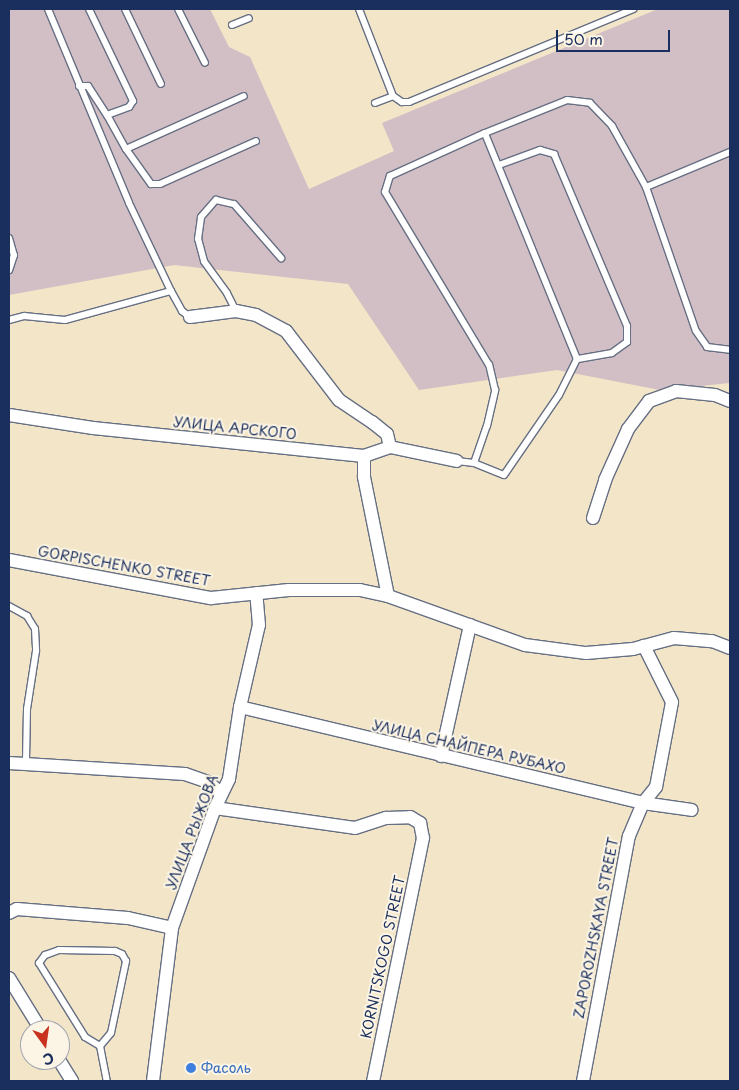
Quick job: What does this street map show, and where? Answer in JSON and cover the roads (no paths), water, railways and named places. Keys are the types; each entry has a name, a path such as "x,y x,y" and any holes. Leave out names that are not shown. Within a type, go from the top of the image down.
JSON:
{"street":[{"path":"190,317 236,311 256,315 286,331 339,400 387,434 390,447 457,461"},
{"path":"593,518 606,480 628,429 650,401 676,391 715,395 730,401"},
{"name":"УЛИЦА АРСКОГО","path":"9,415 93,428 364,456 390,447"},
{"path":"364,456 364,477 388,596"},
{"name":"GORPISCHENKO STREET","path":"9,560 211,598 289,590 360,590 388,596 525,645 577,652 633,649 674,638 712,641 730,648"},
{"name":"УЛИЦА РЫЖОВА","path":"153,1081 172,928 215,808 229,779 240,707 259,625 256,593"},
{"path":"441,756 470,625"},
{"name":"ZAPOROZHSKAYA STREET","path":"583,1081 629,836 642,803 656,787 672,702 644,646"},
{"name":"УЛИЦА СНАЙПЕРА РУБАХО","path":"240,707 642,803 692,810"},
{"path":"9,762 185,774 208,782 222,794"},
{"name":"KORNITSKOGO STREET","path":"215,808 355,828 386,818 410,817 420,823 422,838 373,1081"},
{"path":"9,913 17,909 119,917 172,928"},
{"path":"9,978 35,1020"},
{"path":"65,1070 72,1081"}],"lane":[{"path":"48,9 129,203 171,291 182,311 190,317"},
{"path":"89,9 133,102 129,107 108,115"},
{"path":"125,9 161,84"},
{"path":"178,9 205,63"},
{"path":"359,9 393,96 402,102 409,102 634,9"},
{"path":"232,26 249,18"},
{"path":"79,86 88,86 108,115 126,149 151,184 160,184 256,141"},
{"path":"126,149 244,96"},
{"path":"375,103 393,96"},
{"path":"474,463 487,426 495,390 489,365 385,192 390,176 485,133 567,100 590,103 612,126 646,187 696,331 707,347 730,350"},
{"path":"457,461 474,463 504,475 559,395 577,359 485,133"},
{"path":"498,165 540,150 554,154 627,326 627,342 612,353 577,359"},
{"path":"646,187 730,152"},
{"path":"236,311 227,293 204,261 198,239 201,217 216,200 234,204 281,258"},
{"path":"9,238 14,255 9,270"},
{"path":"9,320 24,316 64,320 171,291"},
{"path":"9,606 27,616 35,630 36,651 27,709 26,763"},
{"path":"100,1046 111,1033 126,962 122,954 115,951 59,950 45,956 40,963 85,1037 100,1046 107,1081"}],"place":[{"name":"Фасоль","path":"191,1068"}]}
